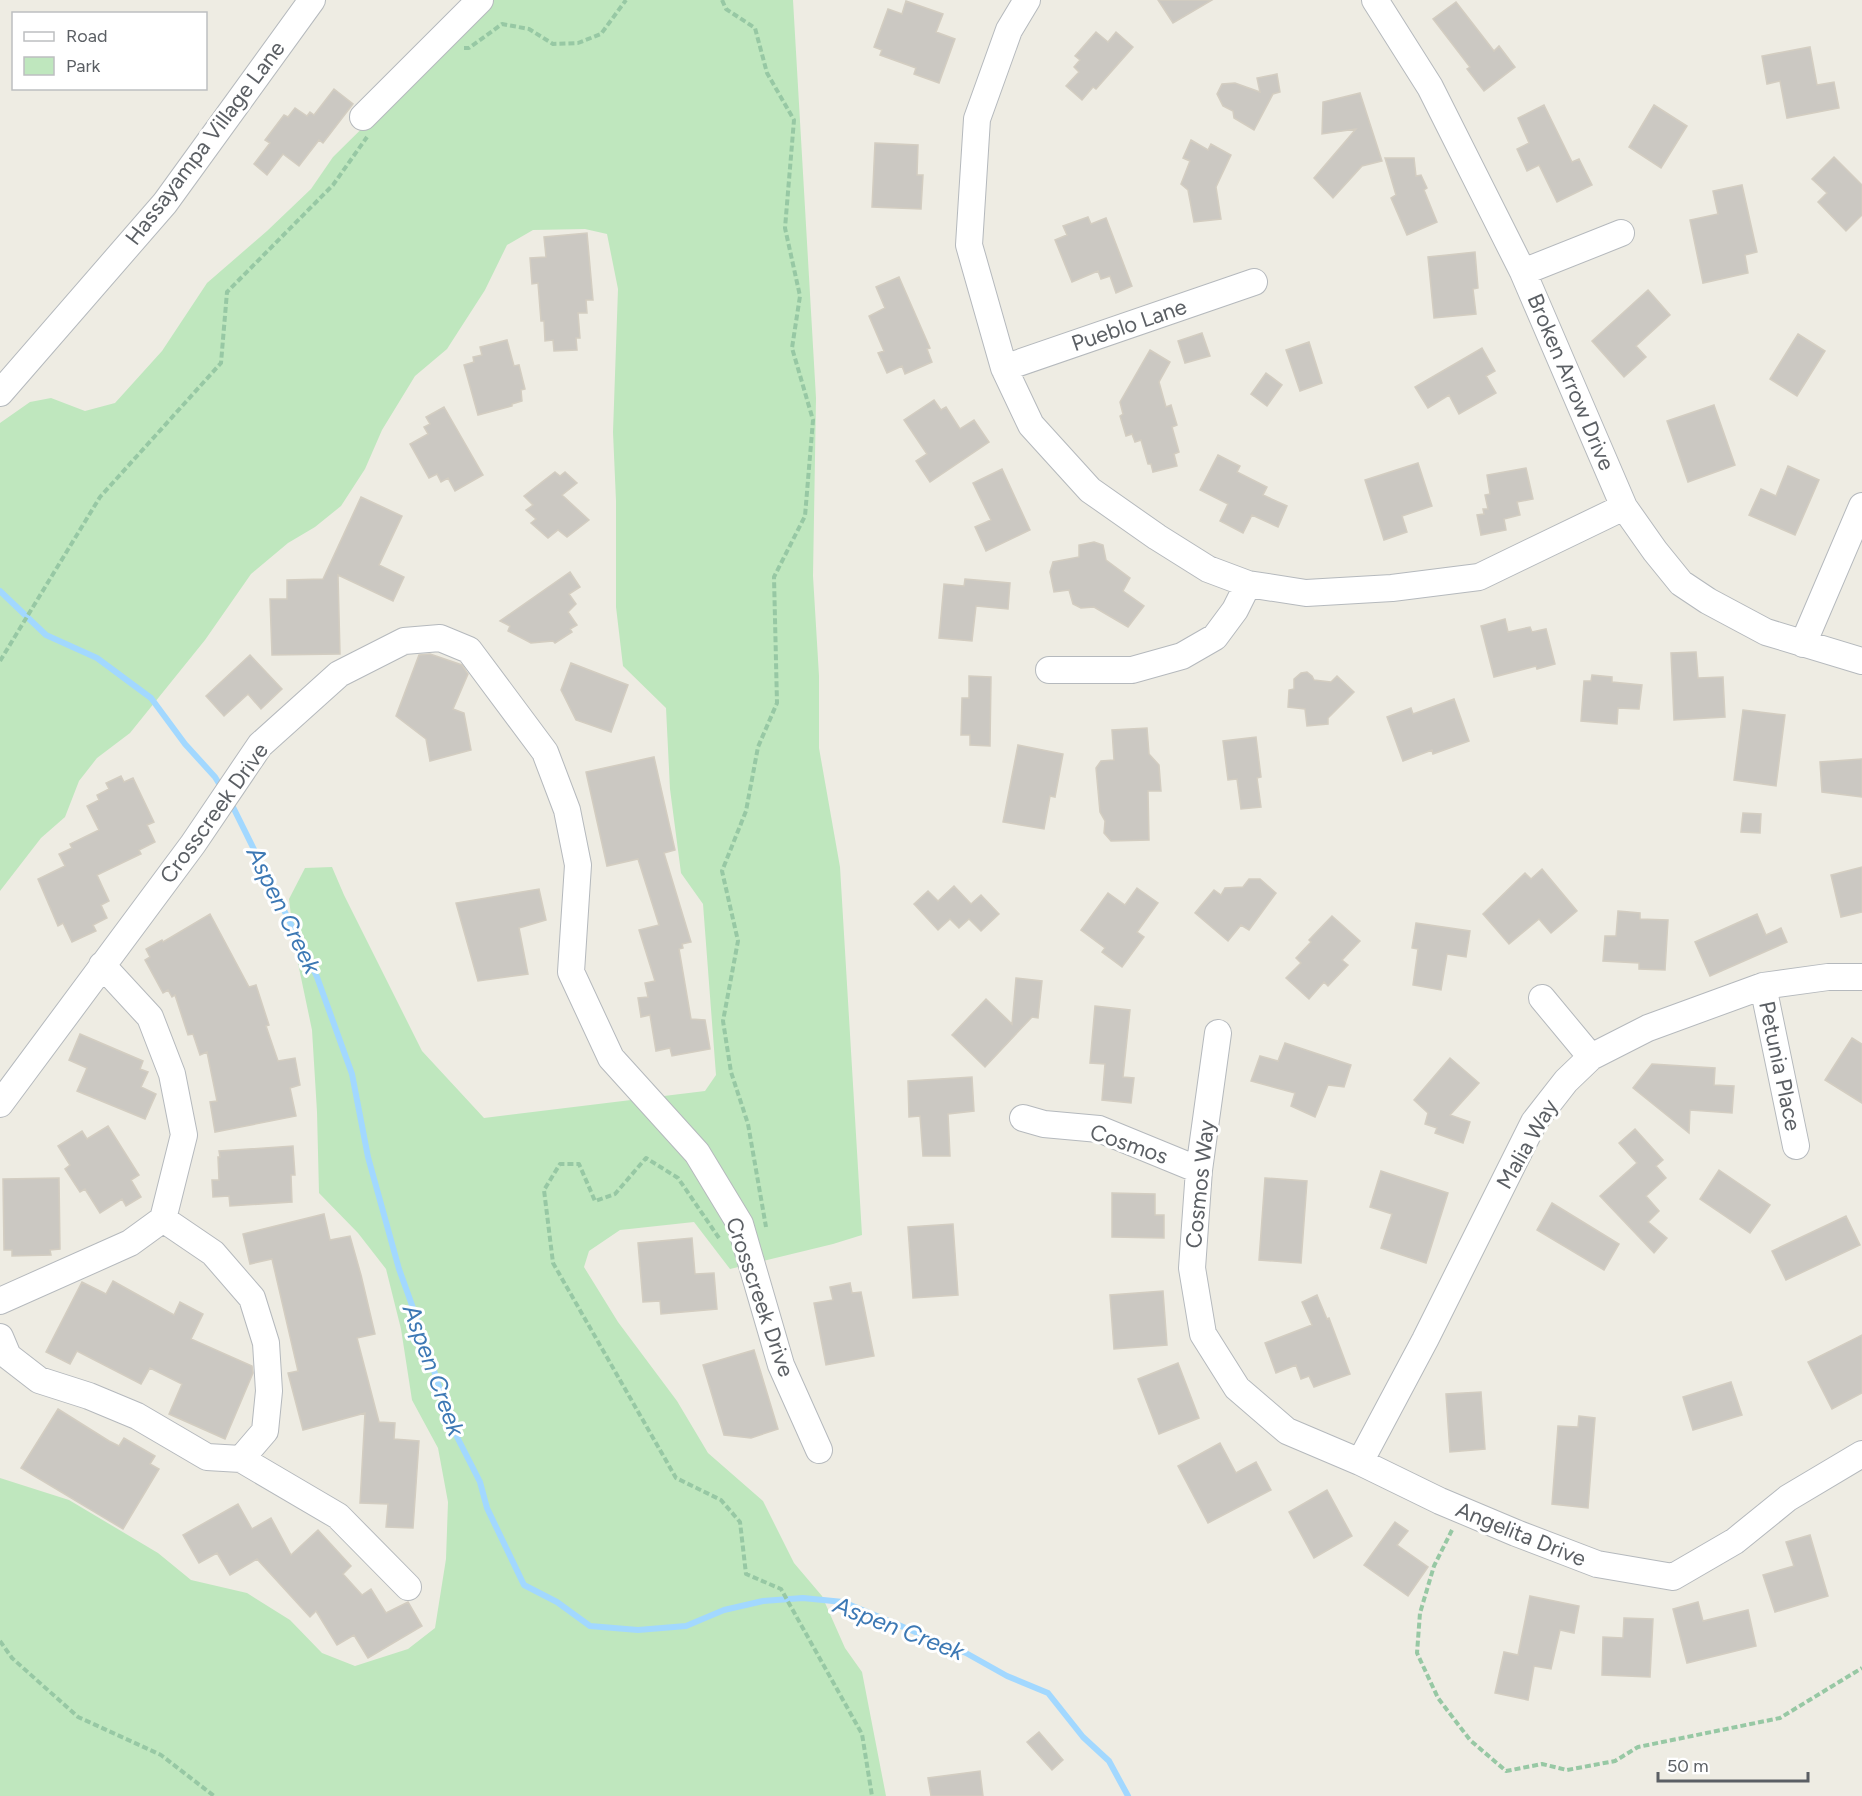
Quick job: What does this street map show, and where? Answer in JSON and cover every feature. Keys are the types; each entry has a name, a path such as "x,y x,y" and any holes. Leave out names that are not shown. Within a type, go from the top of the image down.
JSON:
{"street":[{"name":"Hassayampa Village Lane","path":"0,393 165,203 312,0"},
{"path":"366,126 480,0"},
{"path":"1027,0 1010,30 977,118 969,245 1004,368 1031,425 1090,490 1156,537 1208,569 1248,584 1305,593 1392,588 1479,577 1624,507"},
{"name":"Broken Arrow Drive","path":"1375,0 1430,87 1523,272 1624,507 1655,551 1681,583 1708,601 1766,632 1862,661"},
{"path":"1523,272 1621,233"},
{"name":"Pueblo Lane","path":"1004,368 1254,282"},
{"path":"1803,644 1862,506"},
{"path":"1049,670 1132,670 1182,656 1215,638 1235,610 1248,584"},
{"name":"Crosscreek Drive","path":"0,1104 193,844 260,745 339,674 404,640 440,638 469,650 545,752 567,810 578,865 571,972 611,1058 697,1153 740,1224 781,1365 819,1449"},
{"path":"0,1301 130,1243 163,1219 183,1135 172,1074 150,1017 102,965"},
{"name":"Malia Way","path":"1360,1462 1425,1340 1534,1122 1566,1081 1591,1057 1648,1028 1742,992 1763,986 1828,977 1862,977"},
{"name":"Petunia Place","path":"1763,986 1796,1146"},
{"path":"1542,998 1591,1057"},
{"name":"Cosmos Way","path":"1203,1334 1192,1268 1199,1170 1218,1033"},
{"name":"Cosmos","path":"1023,1118 1044,1124 1099,1129 1199,1170"},
{"path":"163,1219 213,1253 252,1298 266,1343 269,1391 265,1431 241,1460"},
{"name":"Angelita Drive","path":"1203,1334 1238,1388 1287,1431 1360,1462 1461,1510 1597,1564 1673,1577 1735,1541 1788,1498 1862,1454"},
{"path":"0,1337 8,1356 39,1380 89,1396 137,1416 207,1457 241,1460 338,1516 408,1587"}],"path":[{"path":"460,48 469,48 502,24 529,29 554,44 578,43 601,34 626,0"},
{"path":"722,0 726,9 755,28 767,74 794,120 785,228 800,296 792,348 813,420 805,516 774,577 777,703 758,747 746,811 722,871 738,941 723,1021 731,1072 748,1124 767,1233 747,1247 723,1244 678,1178 646,1158 615,1194 595,1201 579,1164 560,1164 544,1190 553,1263 676,1478 722,1500 740,1522 746,1574 780,1589 862,1734 872,1796"},
{"path":"0,661 100,497 221,363 226,292 333,185 366,126"},
{"path":"1461,1510 1434,1566 1420,1613 1417,1653 1444,1707 1470,1740 1506,1771 1542,1764 1567,1770 1615,1761 1638,1747 1780,1718 1862,1668"},
{"path":"0,1641 12,1658 78,1717 161,1755 214,1796"}],"green space":[{"path":"492,0 793,0 816,398 813,576 819,676 819,748 840,867 862,1235 730,1269 694,1222 620,1230 589,1251 584,1267 618,1322 677,1401 708,1453 763,1501 794,1563 822,1596 845,1648 862,1672 886,1796 0,1796 0,1478 69,1500 158,1553 191,1580 247,1593 290,1620 322,1653 355,1666 408,1649 435,1628 446,1559 448,1502 438,1448 412,1400 401,1329 386,1269 358,1233 319,1193 312,1030 295,949 289,899 305,868 332,867 422,1051 484,1118 705,1091 716,1075 703,904 681,873 670,789 666,708 623,666 616,607 616,501 613,432 618,289 607,234 585,229 533,230 507,245 485,290 447,349 415,376 382,430 365,469 341,506 315,527 288,543 251,574 205,640 130,733 97,758 79,781 65,817 41,838 0,891 0,423 30,402 51,398 85,411 115,403 162,351 207,283 311,189 333,157"}],"building":[{"path":"1158,0 1212,0 1173,23"},
{"path":"906,1 943,14 936,32 955,39 939,83 914,74 916,68 880,55 882,50 874,47 888,9 902,14"},
{"path":"1456,2 1494,51 1499,46 1515,67 1484,91 1467,69 1470,67 1433,19"},
{"path":"1096,32 1108,42 1116,32 1133,47 1096,89 1093,87 1082,100 1066,86 1079,72 1074,67 1080,60 1075,56"},
{"path":"1810,47 1817,85 1834,82 1839,108 1787,118 1780,81 1767,84 1762,56"},
{"path":"1277,74 1280,92 1273,94 1254,130 1234,118 1233,111 1223,106 1217,94 1222,84 1235,83 1260,92 1257,78"},
{"path":"334,89 353,104 323,143 319,140 299,166 283,154 267,175 254,164 270,143 265,140 284,115 288,117 295,108 307,116 310,112 314,115"},
{"path":"1360,93 1382,161 1362,166 1333,198 1314,178 1356,129 1322,134 1323,102"},
{"path":"1544,105 1572,162 1579,159 1592,185 1557,202 1539,165 1527,171 1517,149 1529,143 1518,118"},
{"path":"1654,105 1687,126 1661,168 1629,147"},
{"path":"1191,140 1208,150 1211,144 1231,155 1216,187 1221,219 1194,222 1188,190 1181,184 1190,161 1183,158"},
{"path":"875,143 918,145 917,175 923,175 921,209 872,207"},
{"path":"1834,157 1862,185 1862,215 1846,231 1818,202 1827,193 1812,179"},
{"path":"1385,158 1414,158 1416,176 1421,175 1427,188 1424,190 1437,222 1407,235 1391,198 1396,195"},
{"path":"1742,185 1757,252 1745,255 1748,273 1703,283 1690,220 1718,214 1713,191"},
{"path":"1088,217 1091,224 1106,218 1132,286 1116,293 1110,276 1101,279 1098,271 1072,282 1055,240 1067,235 1063,226"},
{"path":"587,233 593,300 586,300 587,313 578,313 580,338 576,338 577,350 554,351 553,340 545,341 538,283 532,284 530,258 546,257 544,237"},
{"path":"1475,252 1478,288 1473,289 1476,314 1434,318 1428,257"},
{"path":"899,277 930,348 927,349 932,362 905,374 902,366 887,373 878,353 884,351 869,316 885,308 876,287"},
{"path":"1648,290 1670,315 1636,346 1646,357 1624,377 1592,341"},
{"path":"1202,333 1210,356 1185,363 1178,341"},
{"path":"1798,334 1825,351 1797,396 1770,379"},
{"path":"507,340 514,366 519,365 525,389 521,390 522,401 478,415 464,365 474,362 473,357 482,355 480,347"},
{"path":"1309,342 1322,383 1300,391 1286,350"},
{"path":"1482,348 1495,371 1486,376 1496,393 1459,414 1449,395 1428,408 1415,387"},
{"path":"1150,350 1170,362 1159,382 1166,407 1171,405 1177,425 1172,427 1179,452 1174,454 1177,466 1153,472 1151,464 1148,464 1141,440 1135,442 1132,434 1126,436 1120,416 1123,414 1120,402"},
{"path":"1266,373 1282,385 1267,406 1251,394"},
{"path":"934,400 941,410 946,407 960,429 974,420 989,442 930,482 916,461 927,454 904,420"},
{"path":"1714,405 1735,465 1688,482 1667,421"},
{"path":"444,407 483,475 455,491 448,478 441,482 437,474 429,478 410,444 428,434 424,427 430,424 426,417"},
{"path":"1218,455 1240,466 1237,472 1267,487 1263,495 1287,506 1278,527 1252,515 1243,533 1220,521 1228,504 1200,490"},
{"path":"1418,463 1432,506 1402,516 1407,532 1384,540 1365,480"},
{"path":"1788,466 1819,480 1795,535 1749,515 1761,489 1776,496"},
{"path":"1526,468 1533,499 1517,502 1520,515 1504,519 1506,530 1481,535 1477,515 1484,514 1483,509 1488,509 1485,495 1490,494 1487,475"},
{"path":"1002,469 1030,530 986,551 975,527 991,520 973,483"},
{"path":"555,472 560,476 565,472 577,483 562,495 589,520 567,537 558,530 548,538 531,523 536,519 526,510 533,505 524,496"},
{"path":"361,497 402,516 379,565 404,577 393,601 338,575 340,654 272,655 270,599 287,599 287,580 323,579"},
{"path":"1094,542 1103,545 1106,560 1130,578 1123,591 1144,606 1128,627 1094,607 1081,608 1073,604 1069,590 1054,592 1050,572 1053,562 1079,557 1079,545"},
{"path":"570,572 580,587 569,594 576,604 568,612 577,625 570,629 572,632 555,643 553,641 531,643 508,631 510,626 500,621"},
{"path":"965,579 1010,583 1008,609 976,606 972,641 939,638 944,584 964,586"},
{"path":"1505,619 1508,632 1530,627 1532,632 1546,629 1555,664 1537,669 1536,666 1494,677 1481,626"},
{"path":"1696,652 1698,678 1723,677 1725,717 1674,720 1671,653"},
{"path":"430,654 462,665 468,674 453,709 464,713 471,750 430,761 426,739 396,716 419,655"},
{"path":"250,655 282,689 261,709 248,694 224,716 206,696"},
{"path":"571,663 628,685 611,732 576,720 561,690"},
{"path":"1307,672 1314,680 1331,682 1337,676 1354,692 1328,718 1328,724 1307,726 1305,709 1288,707 1289,690 1294,689 1294,679 1301,673"},
{"path":"1592,675 1612,677 1612,682 1642,685 1639,709 1618,708 1617,724 1581,721 1584,681 1591,681"},
{"path":"969,676 991,677 990,746 970,745 970,735 961,735 962,698 969,698"},
{"path":"1454,699 1469,741 1433,754 1432,750 1403,761 1387,717 1411,708 1413,714"},
{"path":"1743,710 1785,715 1776,786 1734,780"},
{"path":"1147,728 1149,754 1159,765 1161,791 1148,791 1149,840 1111,841 1104,833 1105,821 1100,812 1096,768 1101,761 1114,760 1112,730"},
{"path":"1256,737 1261,777 1257,778 1261,807 1241,809 1237,779 1228,780 1223,741"},
{"path":"1018,745 1063,754 1055,797 1050,796 1044,829 1003,822"},
{"path":"654,757 675,850 664,853 691,942 682,944 683,948 679,949 691,1019 705,1020 710,1049 672,1056 670,1048 656,1051 650,1015 641,1017 638,998 648,997 645,983 655,981 639,930 659,925 638,859 607,866 586,772"},
{"path":"1862,759 1862,797 1822,792 1820,762"},
{"path":"121,776 124,782 133,778 154,822 147,825 155,842 139,850 141,854 97,875 109,901 101,905 107,918 93,925 96,931 72,942 63,923 58,926 38,879 65,866 59,854 72,848 70,844 99,830 87,806 99,800 97,795 109,789 106,783"},
{"path":"1743,813 1761,814 1760,833 1741,832"},
{"path":"1862,867 1862,912 1841,917 1831,875"},
{"path":"1542,869 1577,911 1551,933 1539,919 1509,944 1483,914 1525,873 1531,879"},
{"path":"1249,879 1260,879 1276,893 1249,930 1241,925 1228,941 1195,913 1214,890 1221,895 1225,888 1243,887"},
{"path":"954,886 971,904 981,895 999,914 981,931 969,919 959,928 950,919 938,930 914,904 928,891 938,901"},
{"path":"1137,888 1158,903 1137,932 1144,937 1122,967 1102,952 1105,948 1081,930 1108,893 1125,905"},
{"path":"539,889 546,920 519,928 528,974 478,981 456,903"},
{"path":"1618,911 1640,913 1640,919 1668,920 1665,970 1639,969 1639,963 1603,961 1605,936 1616,936"},
{"path":"210,914 249,987 256,985 278,1061 295,1058 300,1085 290,1088 296,1116 215,1132 210,1102 217,1101 207,1052 200,1055 193,1034 188,1035 175,995 172,997 168,990 163,993 145,960 150,957 146,949 162,940 163,942"},
{"path":"1757,914 1766,935 1781,928 1787,942 1710,976 1695,942"},
{"path":"1332,916 1360,941 1342,960 1348,965 1328,986 1324,982 1309,999 1286,978 1301,963 1296,958 1311,942 1309,940"},
{"path":"1416,923 1470,931 1466,957 1447,954 1441,990 1413,985 1418,949 1412,948"},
{"path":"1016,978 1042,981 1038,1018 1032,1017 985,1067 952,1035 986,999 1012,1024"},
{"path":"1095,1006 1130,1010 1123,1077 1134,1078 1131,1103 1102,1100 1105,1064 1090,1063"},
{"path":"80,1034 143,1061 140,1069 148,1072 141,1087 156,1094 145,1119 77,1091 87,1068 69,1060"},
{"path":"1852,1038 1862,1044 1862,1103 1825,1080"},
{"path":"1285,1043 1351,1065 1344,1087 1328,1085 1315,1117 1291,1106 1295,1093 1251,1081 1260,1056 1278,1061"},
{"path":"1450,1058 1479,1083 1450,1115 1470,1122 1463,1143 1435,1133 1437,1128 1425,1124 1428,1113 1414,1100"},
{"path":"1652,1064 1715,1068 1714,1085 1734,1086 1732,1113 1690,1110 1689,1133 1633,1088"},
{"path":"972,1077 974,1111 948,1114 950,1156 923,1156 920,1116 909,1117 908,1081"},
{"path":"108,1126 139,1175 131,1180 141,1197 126,1206 122,1199 100,1213 85,1189 80,1192 65,1169 70,1165 58,1146 82,1131 87,1139"},
{"path":"1635,1129 1663,1160 1656,1166 1666,1178 1646,1196 1659,1211 1648,1222 1667,1238 1654,1253 1600,1196 1637,1163 1619,1143"},
{"path":"293,1146 295,1175 291,1175 292,1202 230,1206 229,1196 213,1197 212,1180 219,1180 219,1151"},
{"path":"1719,1170 1770,1205 1750,1233 1700,1199"},
{"path":"1381,1171 1448,1193 1426,1263 1381,1248 1392,1214 1370,1207"},
{"path":"59,1178 60,1249 50,1250 51,1255 12,1256 12,1250 4,1250 3,1179"},
{"path":"1265,1178 1307,1181 1301,1263 1259,1260"},
{"path":"1112,1193 1155,1194 1155,1215 1164,1215 1164,1238 1112,1237"},
{"path":"1552,1203 1619,1244 1604,1270 1537,1230"},
{"path":"324,1214 330,1240 350,1236 361,1275 375,1334 357,1338 379,1422 395,1423 394,1439 419,1441 413,1528 386,1527 388,1504 360,1503 365,1413 303,1430 288,1373 298,1371 272,1259 250,1264 243,1234"},
{"path":"1846,1216 1860,1245 1786,1280 1772,1251"},
{"path":"953,1224 958,1295 913,1298 908,1227"},
{"path":"692,1238 695,1274 714,1273 717,1309 661,1314 660,1301 643,1302 638,1243"},
{"path":"113,1281 174,1315 180,1302 203,1314 191,1339 252,1366 253,1373 225,1439 169,1414 182,1384 150,1368 141,1384 77,1351 70,1364 46,1352 82,1282 106,1294"},
{"path":"850,1283 852,1293 861,1292 874,1356 826,1365 814,1303 833,1300 830,1287"},
{"path":"1163,1291 1167,1345 1114,1349 1110,1295"},
{"path":"1317,1295 1327,1319 1329,1318 1350,1374 1314,1387 1309,1376 1301,1379 1296,1365 1276,1373 1265,1343 1312,1325 1302,1302"},
{"path":"1862,1335 1862,1393 1832,1409 1808,1362"},
{"path":"754,1350 778,1429 751,1438 724,1435 703,1365"},
{"path":"1178,1363 1199,1418 1159,1434 1138,1379"},
{"path":"1731,1382 1742,1415 1693,1430 1683,1397"},
{"path":"1481,1392 1485,1449 1450,1452 1446,1394"},
{"path":"58,1409 119,1446 124,1438 155,1456 150,1464 159,1469 123,1529 21,1468"},
{"path":"1579,1416 1595,1418 1588,1508 1552,1504 1558,1426 1578,1427"},
{"path":"1220,1443 1236,1473 1256,1462 1271,1490 1208,1523 1178,1466"},
{"path":"1327,1490 1352,1536 1314,1558 1289,1512"},
{"path":"238,1504 252,1529 271,1518 291,1555 318,1530 351,1566 343,1574 362,1595 371,1589 386,1613 408,1602 422,1626 368,1658 354,1635 337,1645 316,1611 310,1617 257,1559 230,1575 217,1553 199,1563 183,1535"},
{"path":"1395,1522 1408,1531 1397,1545 1428,1567 1408,1596 1364,1565"},
{"path":"1810,1535 1828,1596 1775,1612 1763,1575 1794,1566 1786,1542"},
{"path":"1530,1596 1579,1606 1574,1633 1560,1630 1551,1669 1534,1666 1528,1700 1495,1693 1504,1652 1518,1655"},
{"path":"1698,1602 1703,1621 1748,1610 1756,1646 1687,1663 1673,1609"},
{"path":"1624,1618 1653,1619 1650,1677 1602,1675 1603,1637 1623,1638"},
{"path":"1039,1732 1063,1760 1052,1770 1027,1742"},
{"path":"980,1771 983,1796 931,1796 928,1778"}],"waterway":[{"name":"Aspen Creek","path":"0,591 46,635 97,658 151,698 223,790"},
{"name":"Aspen Creek","path":"230,801 317,977 352,1074 368,1157 399,1269 452,1427 480,1482 487,1508 524,1585 557,1602 590,1626 638,1630 686,1626 724,1610 763,1601 803,1598 843,1602 966,1653 1007,1676 1048,1693 1083,1737 1109,1761 1128,1796"}]}
